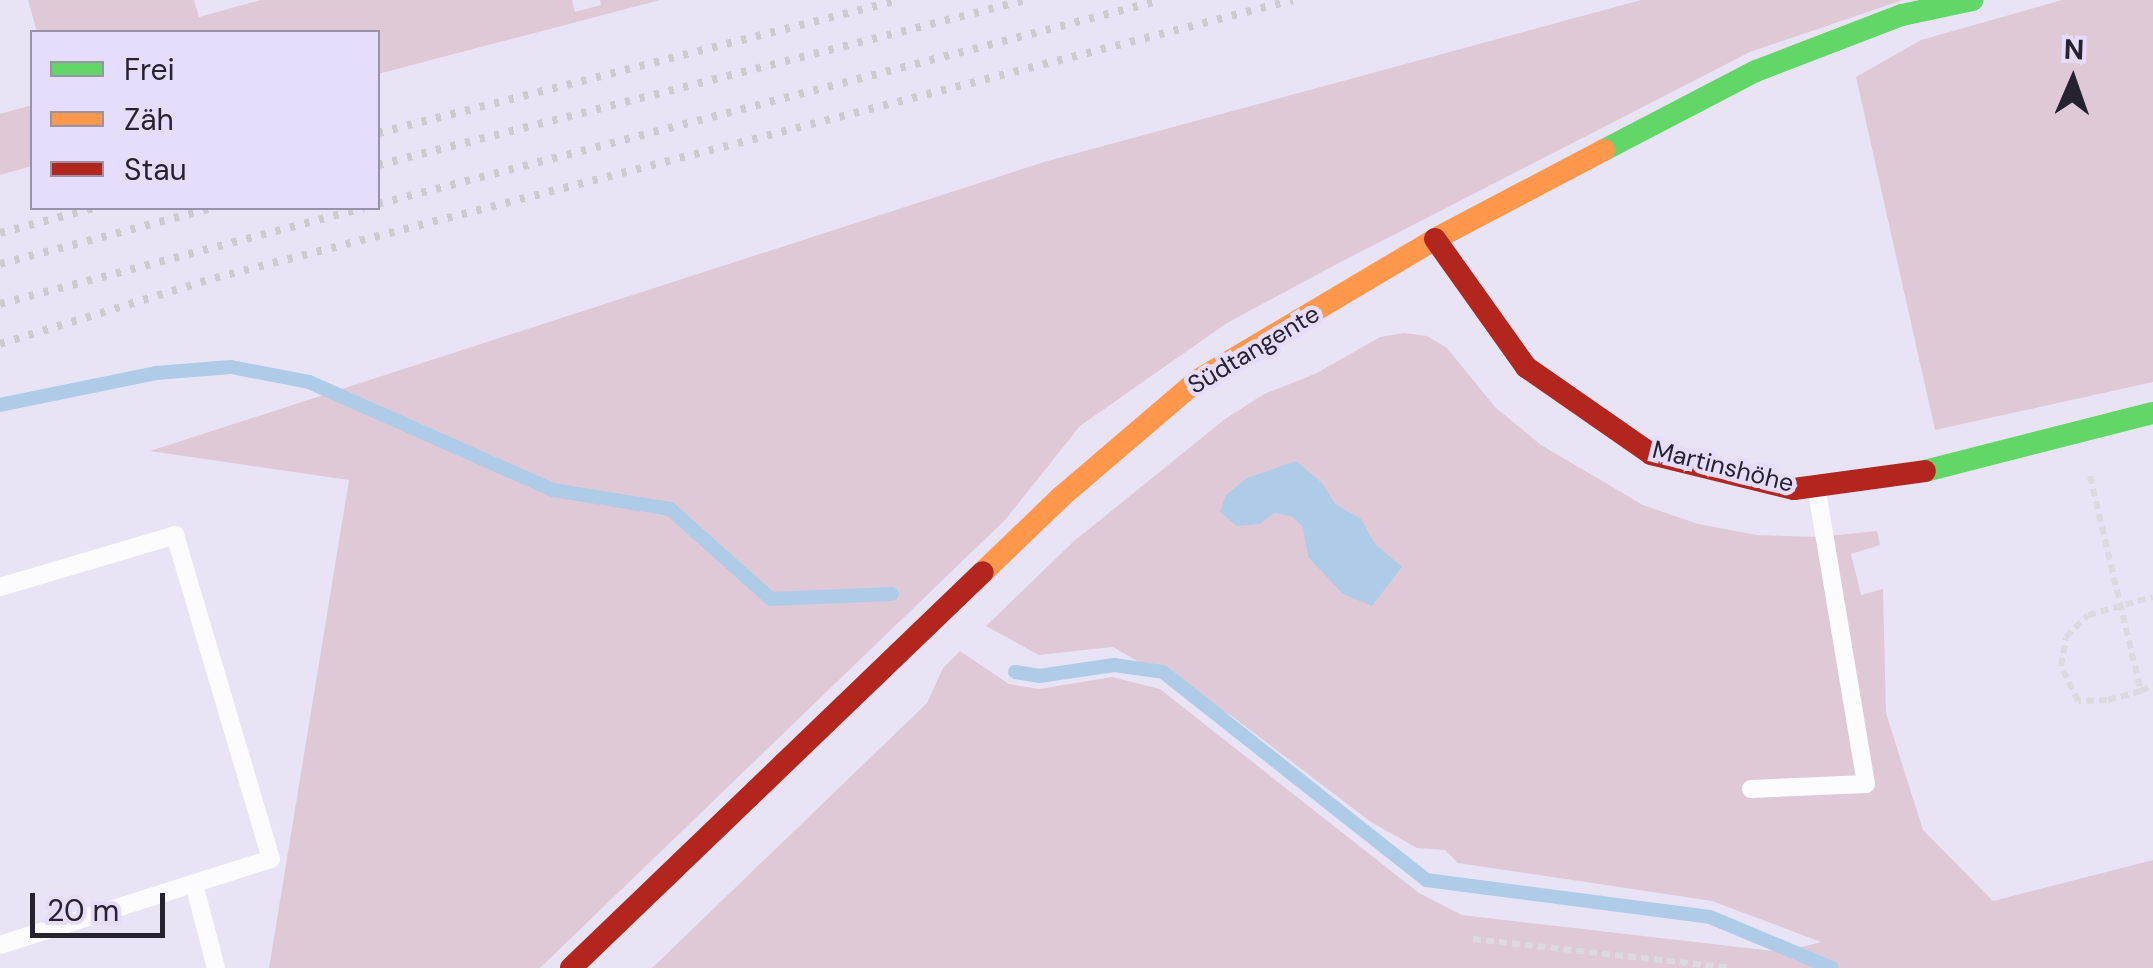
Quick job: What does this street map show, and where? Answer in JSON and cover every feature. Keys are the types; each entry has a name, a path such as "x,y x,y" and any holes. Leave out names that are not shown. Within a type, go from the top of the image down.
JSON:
{"street":[{"name":"Südtangente","path":"571,968 1062,496 1198,380 1435,239 1756,72 1902,15 1972,0"},
{"name":"Martinshöhe","path":"1435,239 1526,367 1651,454 1794,489 1905,476 2153,414"}],"lane":[{"path":"1751,788 1866,784 1816,486"},
{"path":"0,587 175,535 271,860 0,945"},
{"path":"194,884 216,968"}],"path":[{"path":"2089,474 2141,691"},
{"path":"2153,597 2088,615 2066,637 2062,666 2078,701 2106,700 2153,685"},
{"path":"1472,939 1730,968"}],"shaded area":[{"path":"28,0 194,0 199,17 261,0 572,0 575,12 601,5 600,0 660,0 380,73 380,30 36,30"},
{"path":"1641,0 1903,0 1750,52 1335,265 1227,323 1080,426 1005,520 540,968 269,968 349,480 150,451 1044,162"},
{"path":"2062,0 2153,0 2153,382 1935,430 1856,77 1921,40"},
{"path":"30,106 30,167 0,175 0,114"},
{"path":"1404,333 1427,336 1447,348 1495,407 1541,445 1643,505 1698,524 1757,535 1817,537 1877,531 1880,545 1851,554 1861,595 1883,589 1886,713 1923,830 1993,901 2153,860 2153,968 652,968 927,703 943,668 960,651 1009,684 1039,689 1112,677 1160,689 1419,893 1462,915 1782,952 1821,942 1712,901 1458,863 1445,850 1417,848 1371,822 1233,717 1113,647 1039,655 986,626 1073,542 1225,419 1264,394 1315,374 1380,337"}],"water":[{"path":"1296,461 1322,483 1335,504 1361,519 1375,544 1402,567 1372,606 1343,594 1308,557 1303,527 1291,516 1274,513 1260,524 1237,526 1220,512 1226,495 1247,478"}],"waterway":[{"path":"0,405 156,373 231,367 309,382 553,490 670,509 771,599 892,594"},
{"path":"1015,672 1039,676 1114,665 1163,672 1426,880 1710,917 1832,968"}],"railway":[{"path":"380,132 899,0"},
{"path":"380,164 1026,0"},
{"path":"380,203 1161,0"},
{"path":"0,344 215,278 1293,0"},
{"path":"0,233 86,210"},
{"path":"0,264 204,210"},
{"path":"0,304 356,210"}],"traffic: fast":[{"path":"1604,150 1756,71 1902,15 1972,0"},
{"path":"1925,471 2153,413"}],"traffic: slow":[{"path":"983,572 1062,496 1198,380 1435,239 1604,150"}],"traffic: jam":[{"path":"1435,239 1526,367 1651,454 1794,489 1925,471"},
{"path":"571,968 983,572"}]}
